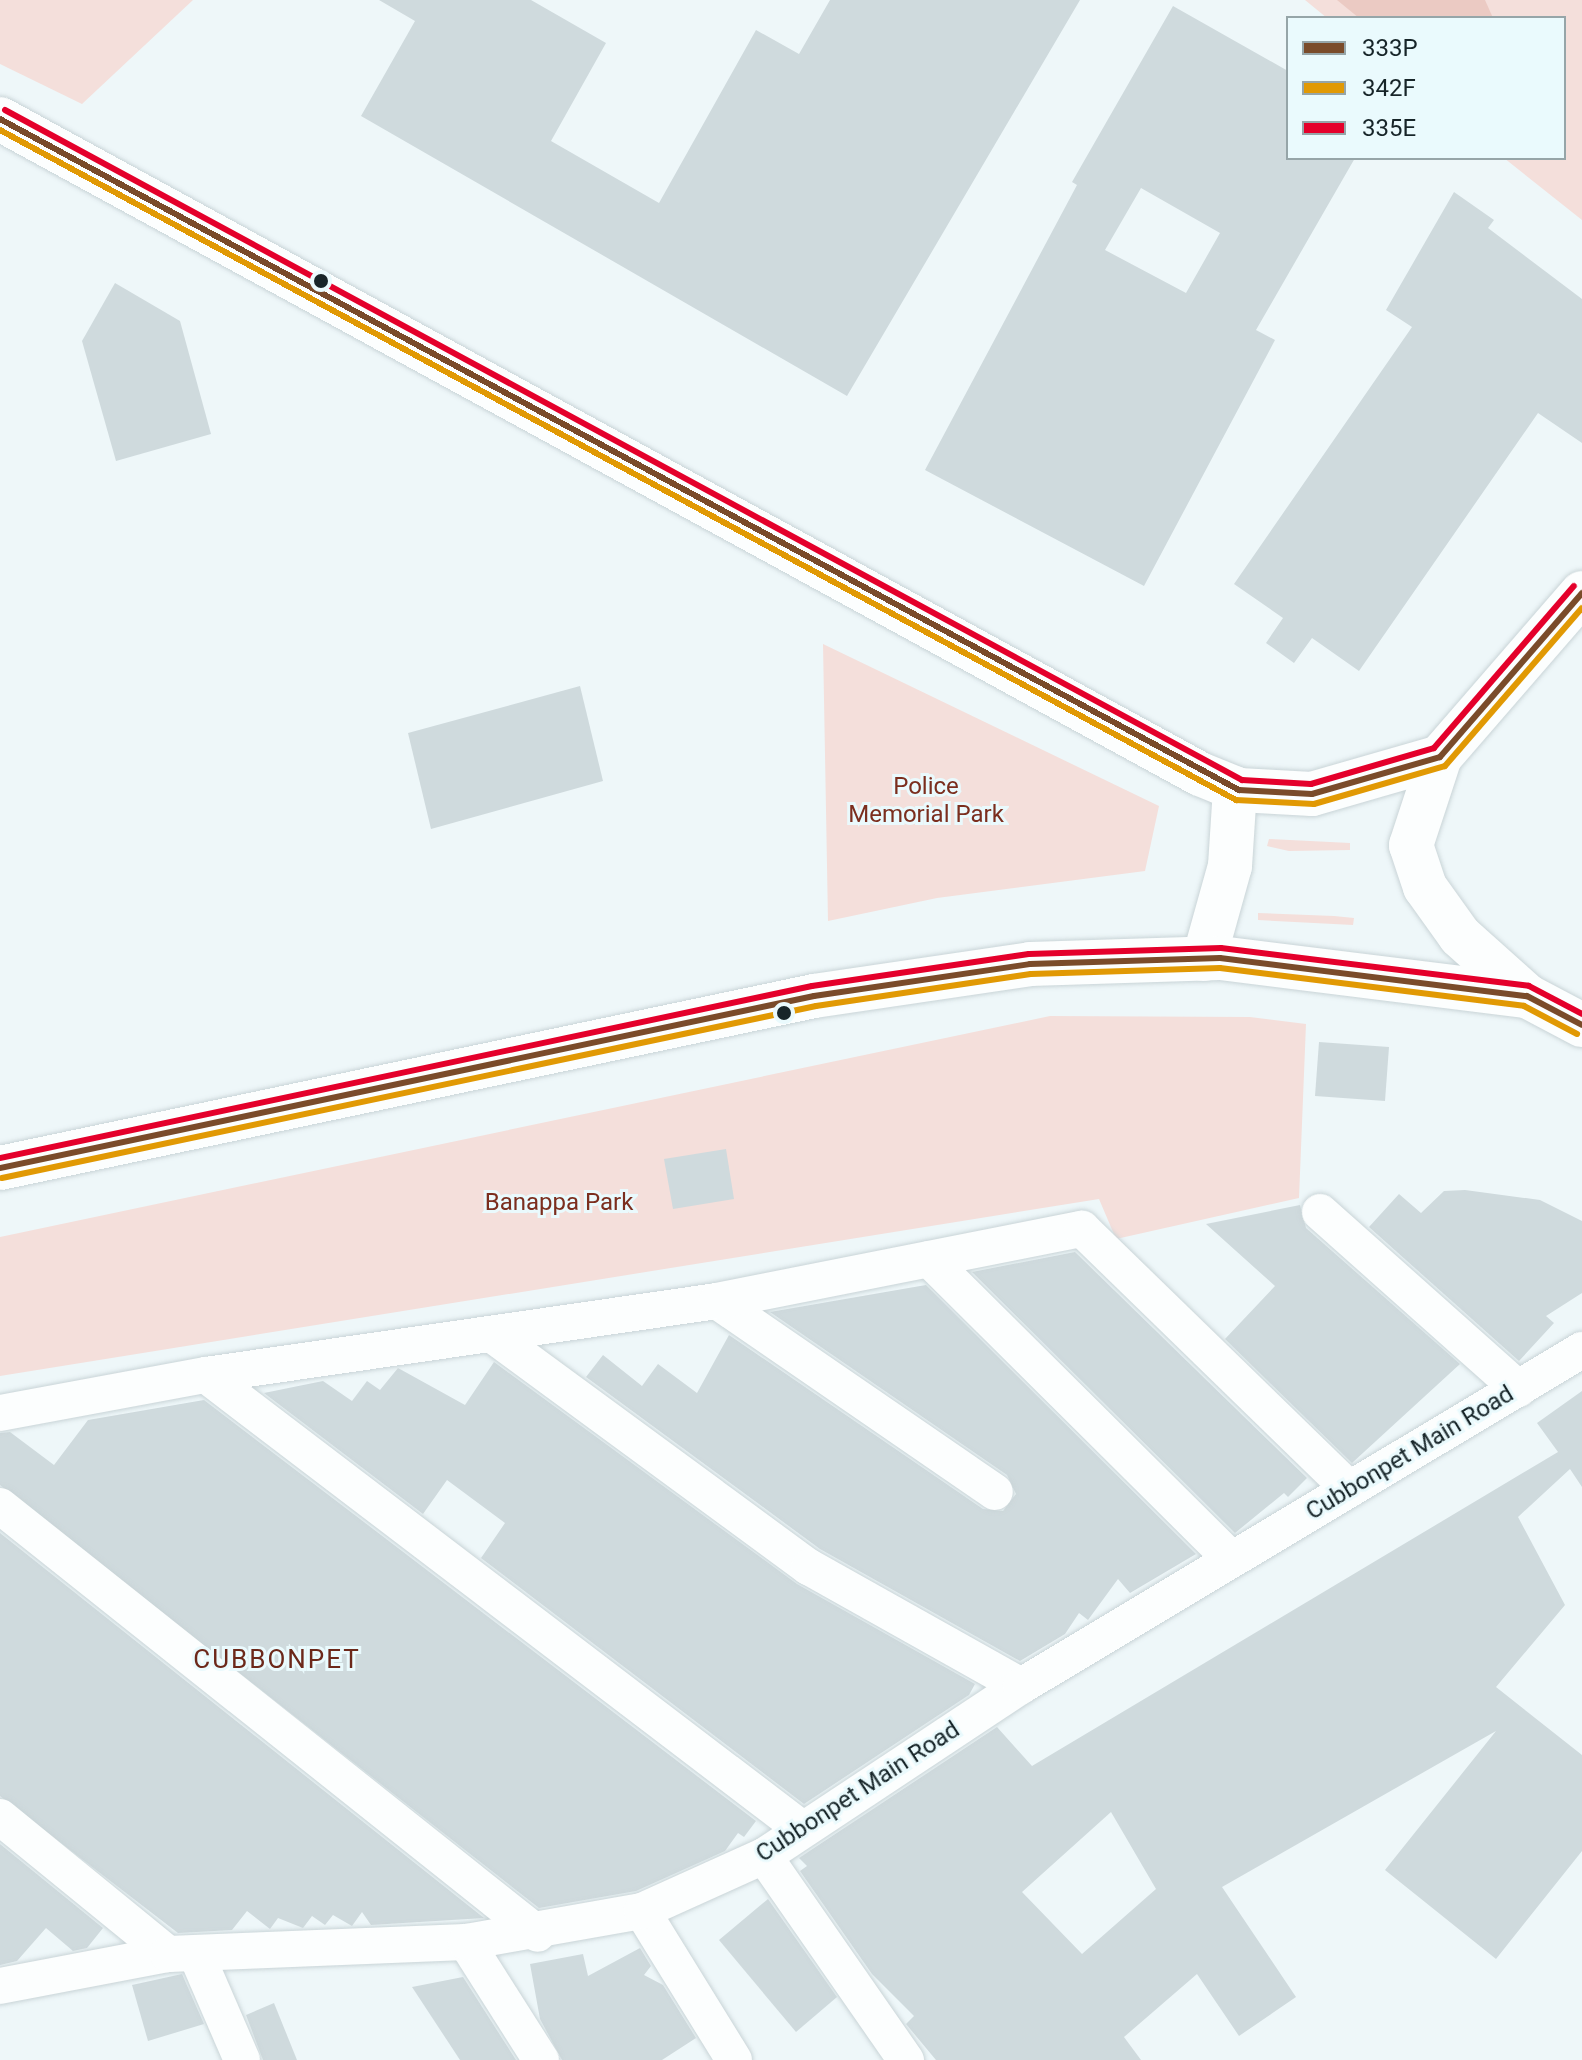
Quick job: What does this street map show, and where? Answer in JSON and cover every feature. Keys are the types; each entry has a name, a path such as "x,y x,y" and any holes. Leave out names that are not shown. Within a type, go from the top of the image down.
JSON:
{"main road":[{"path":"0,119 1235,788 1312,794 1440,757"},
{"path":"1582,593 1440,757 1411,845 1413,861 1460,936 1527,996 1582,1025"},
{"path":"1204,959 1230,866 1235,788"},
{"path":"0,1168 814,996 1030,964 1204,959 1527,996"}],"street":[{"path":"1320,1212 1519,1389"},
{"path":"0,1413 206,1375 494,1336 717,1301 1082,1229 1349,1489"},
{"path":"929,1259 1231,1559"},
{"path":"717,1301 995,1492"},
{"path":"494,1336 809,1567 1021,1686"},
{"name":"Cubbonpet Main Road","path":"0,1986 183,1955 466,1942 538,1934 642,1911 764,1856 1021,1686 1582,1350"},
{"path":"206,1375 802,1829"},
{"path":"0,1506 538,1934"},
{"path":"0,1817 183,1955 242,2060"},
{"path":"764,1856 906,2060"},
{"path":"642,1911 734,2060"},
{"path":"466,1942 541,2060"}],"green space":[{"path":"0,0 193,0 82,104 0,64"},
{"path":"1305,0 1582,0 1582,220 1507,160 1566,160 1566,16 1325,16"},
{"name":"Police Memorial Park","path":"823,644 1159,806 1145,871 937,898 828,921"},
{"path":"1269,839 1350,843 1350,850 1289,851 1267,846"},
{"path":"1258,913 1354,918 1353,925 1258,920"},
{"name":"Banappa Park","path":"1050,1016 1250,1017 1306,1024 1299,1198 1116,1239 1099,1199 0,1376 0,1237"}],"shaded area":[{"path":"1337,0 1485,0 1492,16 1357,16"}],"building":[{"path":"379,0 531,0 606,43 551,141 659,203 756,30 799,54 830,0 1080,0 847,396 361,116 415,21"},
{"path":"1173,6 1286,70 1286,160 1354,160 1256,330 1275,340 1144,586 925,470 1077,185 1072,182","holes":["1141,188 1220,233 1186,293 1105,250"]},
{"path":"1454,192 1494,220 1488,228 1582,299 1582,443 1538,413 1359,671 1312,638 1294,663 1266,643 1283,618 1234,584 1412,327 1386,310"},
{"path":"115,283 180,321 211,434 116,461 82,341"},
{"path":"580,686 603,781 431,829 408,733"},
{"path":"1319,1042 1389,1047 1385,1101 1315,1096"},
{"path":"726,1149 734,1199 673,1209 664,1159"},
{"path":"1465,1190 1540,1200 1582,1221 1582,1293 1546,1316 1554,1323 1519,1361 1369,1227 1399,1194 1421,1213 1444,1191"},
{"path":"1300,1205 1306,1228 1460,1364 1352,1463 1225,1339 1275,1286 1206,1224"},
{"path":"1075,1252 1307,1478 1288,1497 1284,1493 1235,1533 972,1272"},
{"path":"926,1285 1196,1554 1130,1593 1118,1579 1088,1620 1079,1613 1065,1634 1020,1661 820,1549 586,1377 603,1355 642,1386 658,1364 697,1393 729,1335 983,1509 1003,1511 1016,1494 1007,1475 770,1312"},
{"path":"494,1362 797,1584 975,1684 969,1695 804,1804 481,1558 505,1523 447,1480 423,1514 264,1393 323,1381 352,1401 367,1381 380,1390 398,1368 465,1405"},
{"path":"1582,1391 1582,1487 1570,1469 1518,1517 1565,1605 1496,1687 1582,1755 1582,1851 1496,1959 1385,1870 1496,1731 1222,1887 1296,1997 1239,2036 1197,1974 1124,2037 1141,2060 936,2060 906,2024 914,2016 872,1974 800,1871 807,1866 799,1858 997,1727 1032,1766 1558,1452 1537,1423","holes":["1111,1812 1156,1889 1082,1954 1022,1892"]},
{"path":"204,1400 756,1821 744,1837 738,1833 725,1851 636,1891 539,1908 0,1485 0,1433 10,1432 54,1465 88,1420"},
{"path":"0,1533 484,1918 371,1925 362,1912 352,1926 333,1915 325,1925 312,1916 303,1928 278,1918 270,1929 247,1911 232,1930 178,1933 0,1796"},
{"path":"0,1844 103,1928 87,1948 73,1951 46,1928 17,1961 0,1965"},
{"path":"768,1899 837,1997 796,2032 719,1940"},
{"path":"640,1948 651,1966 644,1975 663,1985 696,2038 662,2060 562,2060 540,2019 530,1964 583,1954 588,1976"},
{"path":"182,1974 204,2024 148,2041 132,1985"},
{"path":"463,1977 516,2060 460,2060 412,1987"},
{"path":"274,2003 297,2060 263,2060 246,2015"}],"transit line":[{"name":"335E","path":"5,110 1242,780 1311,784 1434,748 1574,586"},
{"name":"333P","path":"0,119 1239,790 1312,794 1440,757 1582,593"},
{"name":"342F","path":"0,130 1236,800 1314,804 1445,766 1582,608"},
{"name":"335E","path":"0,1158 812,986 1029,954 1221,948 1529,986 1582,1014"},
{"name":"333P","path":"0,1168 814,996 1030,964 1220,958 1527,996 1582,1025"},
{"name":"342F","path":"2,1178 816,1006 1031,974 1220,968 1524,1006 1577,1034"}],"district":[{"name":"CUBBONPET","path":"277,1660"}]}
